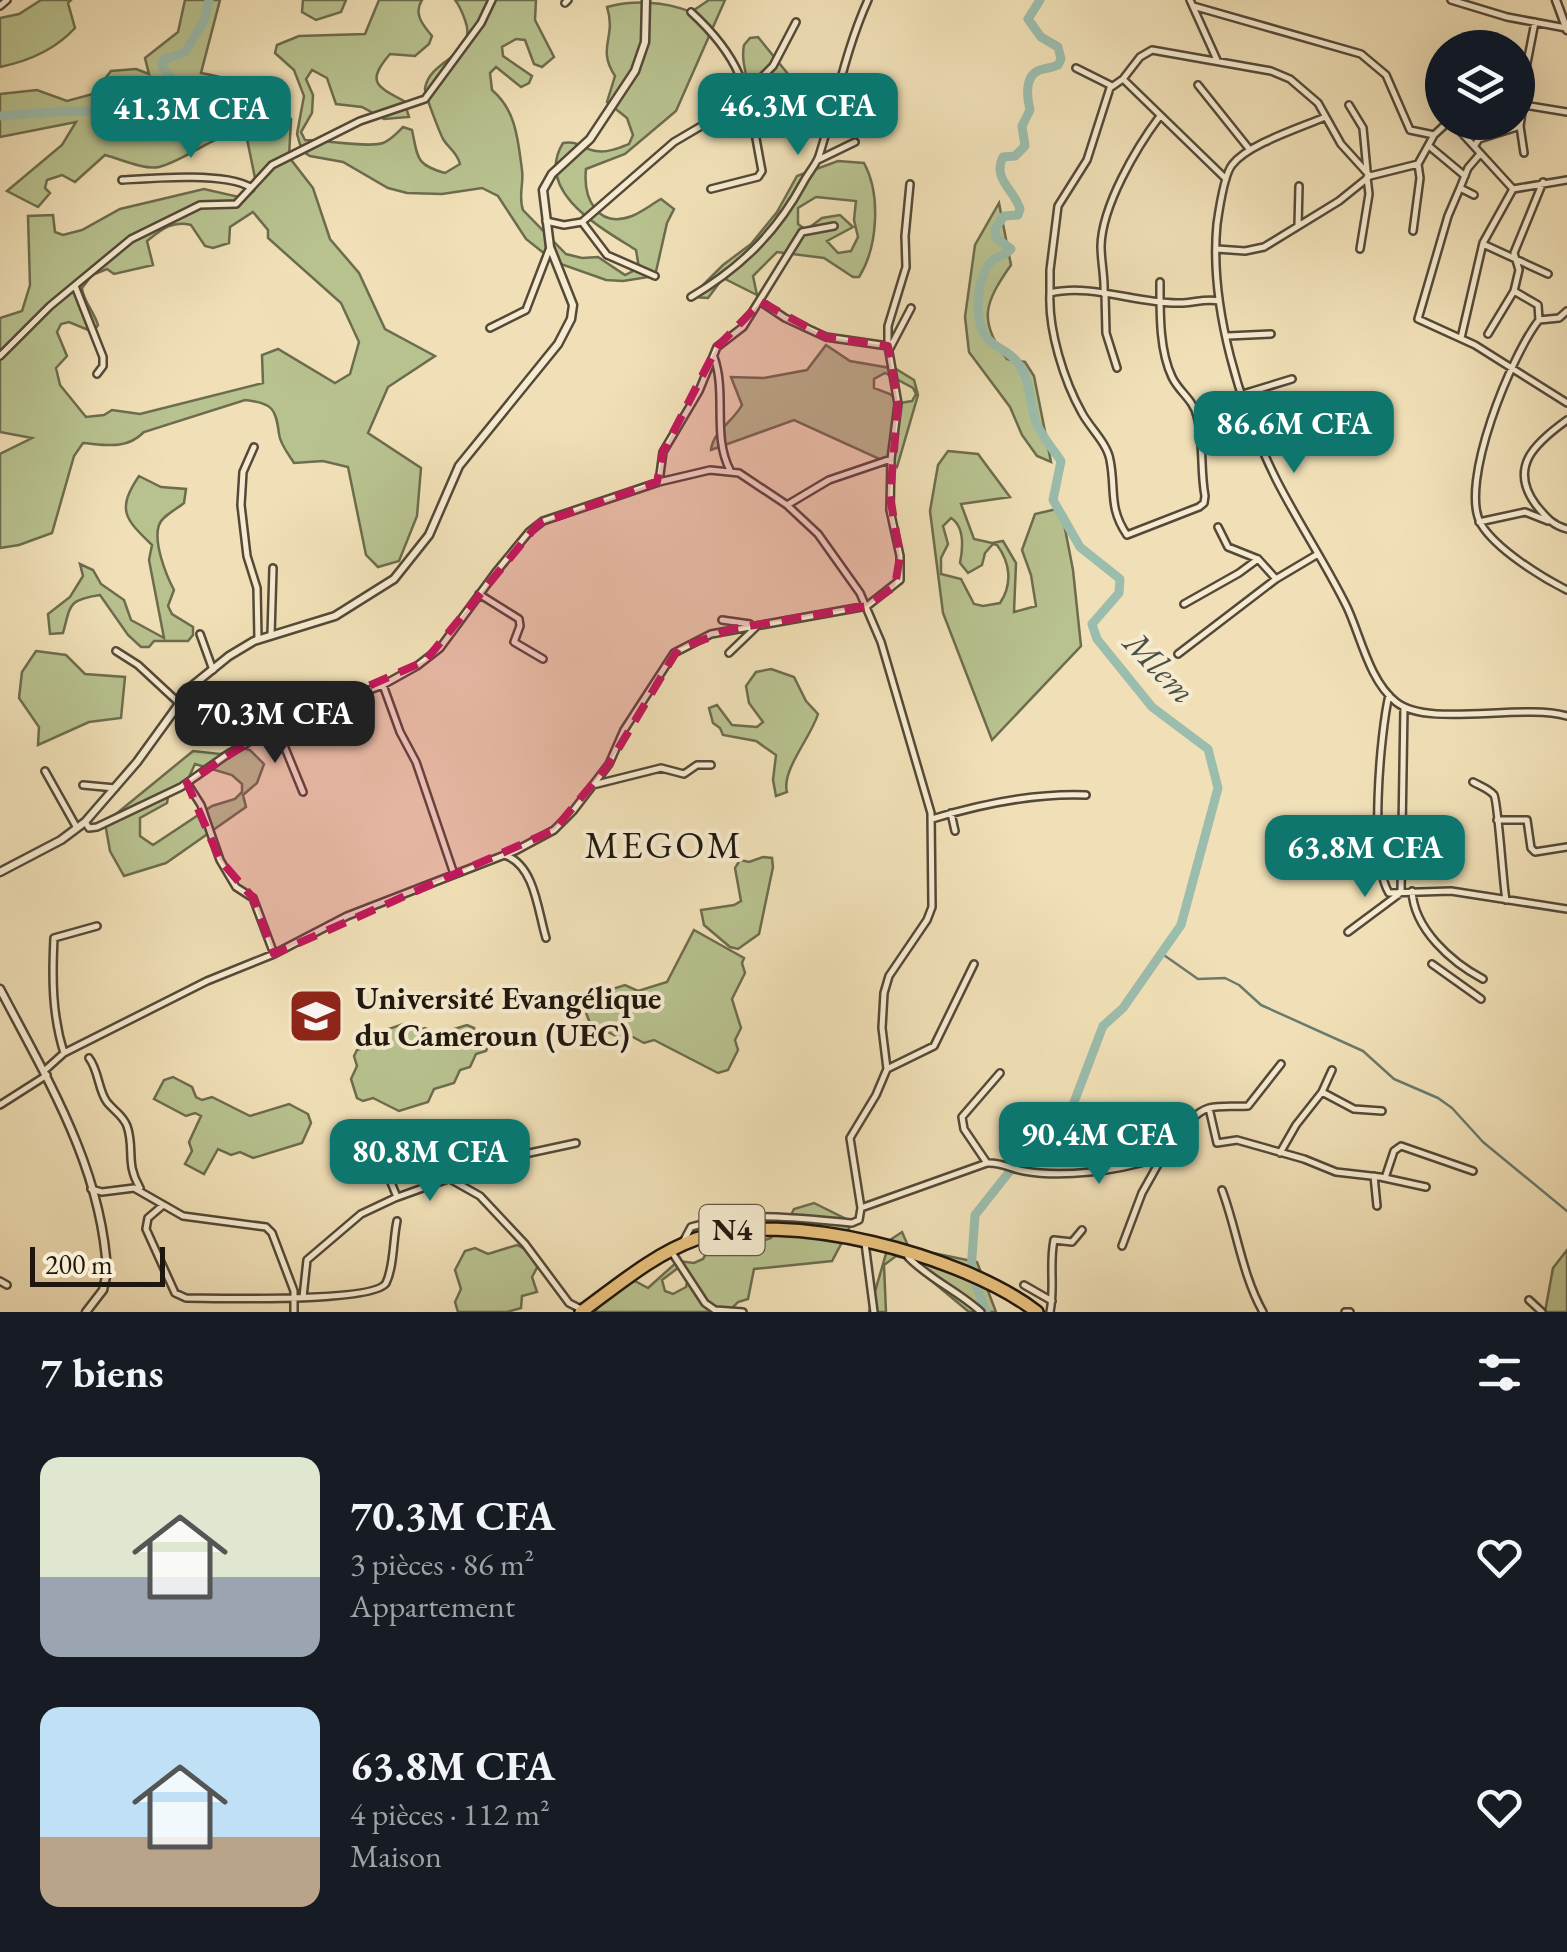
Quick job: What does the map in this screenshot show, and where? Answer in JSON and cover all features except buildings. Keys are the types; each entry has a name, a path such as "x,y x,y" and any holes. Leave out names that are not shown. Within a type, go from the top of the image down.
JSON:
{"highway":[{"name":"N4","path":"582,1311 677,1248 722,1232 762,1228 820,1233 904,1252 964,1271 1039,1310"}],"street":[{"path":"0,6 7,0"},
{"path":"0,356 75,286 144,231 200,205 236,204 268,168 341,130 425,99 481,23 492,0"},
{"path":"0,872 85,822 178,704 246,644 335,616 366,599 394,579 423,544 459,466 558,344 569,324 572,300 550,247 543,196 546,182 590,139 635,71 645,42 646,0"},
{"path":"691,298 728,274 764,242 792,204 818,160 850,40 868,0"},
{"path":"1451,0 1535,22 1566,24 1556,0"},
{"path":"1192,3 1218,60"},
{"path":"1192,3 1362,54 1386,75 1410,130 1425,134"},
{"path":"690,12 736,64 748,95 762,175 711,189"},
{"path":"546,221 564,225 582,222 674,142 748,95 773,66 796,22"},
{"path":"1534,30 1535,22"},
{"path":"1160,282 1168,368 1194,405 1206,496 1199,507 1131,536 1121,526 1111,499 1110,459 1069,381 1053,326 1050,293 1055,216 1087,160 1107,92 1140,57 1152,50 1271,71 1290,79 1312,96 1341,144 1368,176"},
{"path":"1076,68 1112,86"},
{"path":"1124,78 1226,179"},
{"path":"1198,85 1250,150"},
{"path":"1349,105 1363,128 1368,176 1360,249"},
{"path":"1535,107 1567,112"},
{"path":"1117,368 1106,333 1101,246 1109,213 1134,155 1160,116"},
{"path":"1326,117 1250,150 1233,163 1219,209 1216,249 1220,301 1242,394 1273,472 1389,695 1404,707 1426,715 1508,710 1567,716"},
{"path":"1413,231 1420,178 1418,164 1432,140"},
{"path":"1469,140 1513,189"},
{"path":"1475,146 1479,140"},
{"path":"1522,140 1524,153"},
{"path":"818,160 855,142"},
{"path":"1429,146 1464,176"},
{"path":"1480,154 1464,176 1448,216 1418,316 1567,402"},
{"path":"1216,249 1255,250 1279,240 1339,201 1368,176 1418,164"},
{"path":"122,180 222,177 250,187"},
{"path":"1461,338 1483,244 1513,189 1567,180"},
{"path":"1488,334 1514,291 1519,270 1514,253 1544,182"},
{"path":"0,1105 45,1073 64,1053 207,982 274,954 348,916 504,855 554,830 609,764 624,730 678,649 711,634 867,606 895,586 901,570 890,510 898,404 888,326 906,267 910,184"},
{"path":"1298,226 1299,186"},
{"path":"1460,188 1474,195"},
{"path":"582,222 607,256 654,276"},
{"path":"658,482 662,455 699,391 720,343 743,327 802,232 834,226"},
{"path":"1483,244 1548,274"},
{"path":"490,328 526,310 550,247"},
{"path":"75,286 103,357 103,366 96,374"},
{"path":"1514,291 1538,305 1540,320 1494,408 1478,470 1480,522 1529,568 1567,590"},
{"path":"1050,293 1104,294 1177,304 1202,299 1220,301"},
{"path":"761,302 826,337 888,348"},
{"path":"888,348 911,308"},
{"path":"1540,320 1559,318 1567,311"},
{"path":"1228,336 1271,334"},
{"path":"714,358 721,383 722,442 730,470"},
{"path":"1242,394 1292,378"},
{"path":"1548,521 1528,493 1524,470 1536,445 1567,420"},
{"path":"254,447 243,472 241,505 246,556 257,588 258,640"},
{"path":"787,505 843,474 891,459"},
{"path":"85,822 89,828 100,825 188,783 276,726 407,673 440,648 529,532 543,521 658,482 706,471 730,470 745,476 787,505 823,540 867,606 881,642 932,819 934,892 931,912 894,967 884,993 882,1028 887,1070 850,1138 861,1208 859,1220 852,1223 730,1216 691,1227 677,1248 706,1303 715,1310 743,1312"},
{"path":"1480,522 1525,512 1567,529"},
{"path":"1218,526 1228,546 1258,559 1276,579"},
{"path":"1178,654 1276,579 1318,554"},
{"path":"1184,604 1258,559"},
{"path":"271,636 273,568"},
{"path":"479,594 519,619 514,642 543,659"},
{"path":"722,620 758,626"},
{"path":"729,653 758,626"},
{"path":"200,634 213,670"},
{"path":"116,652 138,666 178,704"},
{"path":"383,685 416,762 454,874"},
{"path":"1389,695 1382,722 1378,836 1379,870 1388,893 1467,892 1567,909"},
{"path":"1348,932 1401,892 1404,707"},
{"path":"276,726 303,792"},
{"path":"594,785 661,768 684,774 697,764 711,765"},
{"path":"44,771 77,828"},
{"path":"1473,782 1495,797 1506,900"},
{"path":"188,783 201,805 220,860 236,887 253,898 274,954"},
{"path":"83,786 115,788"},
{"path":"932,819 994,803 1086,795"},
{"path":"951,813 955,831"},
{"path":"1498,820 1526,820 1535,852 1567,847"},
{"path":"1338,832 1378,836"},
{"path":"504,855 520,863 526,872 546,938"},
{"path":"1412,891 1412,901 1426,930 1454,959 1483,978"},
{"path":"64,1053 52,984 54,938 97,926"},
{"path":"1443,973 1454,959"},
{"path":"887,1070 934,1046 974,964"},
{"path":"1432,964 1481,1000"},
{"path":"0,989 78,1139 95,1202 108,1272 103,1290 86,1312"},
{"path":"89,1058 106,1100 126,1123 132,1175 142,1191 183,1216 269,1229 295,1297 294,1312"},
{"path":"1122,1246 1135,1208 1162,1156 1192,1118 1208,1108 1248,1106 1281,1064"},
{"path":"1280,1153 1322,1092 1332,1070"},
{"path":"987,1163 964,1129 962,1117 1000,1073"},
{"path":"1322,1092 1354,1109 1382,1111"},
{"path":"1208,1108 1215,1142 1237,1140 1336,1172 1426,1187"},
{"path":"370,1131 398,1197"},
{"path":"303,1296 306,1263 361,1214 506,1158 576,1143"},
{"path":"1385,1178 1394,1151 1401,1146 1473,1171"},
{"path":"861,1208 987,1163 1001,1163 1021,1171 1054,1172 1112,1168 1162,1156"},
{"path":"122,1188 132,1175"},
{"path":"1374,1176 1377,1206"},
{"path":"450,1179 480,1196 525,1244 569,1303 582,1311"},
{"path":"91,1190 142,1191"},
{"path":"1222,1190 1235,1223 1250,1285 1263,1312"},
{"path":"95,1202 102,1192"},
{"path":"162,1206 148,1218 146,1229 177,1296 186,1298 357,1295 384,1285 397,1221"},
{"path":"1052,1301 1050,1257 1054,1240 1072,1242 1082,1230"},
{"path":"865,1243 874,1312"},
{"path":"904,1252 925,1273 981,1312"},
{"path":"0,1281 7,1286"},
{"path":"1024,1285 1052,1301"},
{"path":"1529,1300 1542,1312"},
{"path":"1039,1310 1052,1301"}],"highlighted area":[{"path":"761,302 826,337 888,346 898,404 890,496 900,556 895,586 867,606 732,629 678,649 609,764 554,830 274,954 253,898 220,860 187,783 262,733 425,661 538,524 657,482 663,452 717,347"}],"green space":[{"path":"41,0 71,0 68,3 75,28 41,54 0,67 0,18 19,14"},
{"path":"185,0 220,0 201,73 251,87 291,119 289,157 313,188 330,239 359,273 385,329 435,356 388,387 368,433 421,468 417,516 399,561 378,567 366,555 348,467 323,461 294,463 281,442 271,409 245,400 144,432 123,444 83,443 74,456 52,533 0,548 0,454 32,438 0,432 0,318 22,311 30,285 28,216 53,215 55,232 63,235 82,230 120,209 204,189 243,198 254,191 256,183 246,134 236,133 159,167 139,166 105,155 75,182 62,175 47,180 45,188 50,193 38,207 7,191 62,145 76,122 0,137 0,94 37,90 67,101 93,94 111,71 136,69 149,74 145,58 178,32","holes":["253,212 268,230 268,238 341,303 359,342 350,374 335,383 278,349 262,355 263,383 140,414 112,410 86,417 60,385 56,368 67,356 57,332 61,324 69,322 93,332 98,325 82,288 92,275 107,269 114,274 153,265 147,241 172,225 191,225 205,246 213,248 229,243 230,227"]},
{"path":"303,0 346,0 341,12 316,20 302,12"},
{"path":"379,0 422,0 419,15 432,36 415,56 390,54 376,77 381,87 404,101 409,117 384,119 362,107 336,104 327,78 312,70 306,79 313,95 312,113 301,132 305,140 377,144 389,140 403,127 412,130 417,153 428,167 445,173 460,164 443,139 425,88 436,70 466,42 465,20 455,0 536,0 535,20 554,57 542,67 534,64 525,40 516,39 502,47 503,56 532,76 529,83 521,87 496,67 490,73 492,90 511,116 517,137 523,210 566,254 598,257 625,275 639,268 636,250 590,220 564,193 557,177 556,161 563,143 591,150 613,150 629,144 633,135 627,118 607,102 615,76 607,57 607,7 649,3 691,12 709,0 725,0 676,111 625,154 586,169 590,200 601,214 620,219 632,216 661,199 674,209 655,276 606,280 555,262 526,239 498,196 482,188 442,194 407,193 388,188 343,162 302,151 297,134 304,96 294,70 275,53 277,45 299,36 365,34"},
{"path":"758,37 797,85 778,101 760,99 749,83 744,45 750,38"},
{"path":"838,161 864,163 873,190 875,220 870,251 859,277 824,258 777,252 753,276 757,295 723,278 708,298 691,297 751,244 777,212 797,176","holes":["816,197 856,201 854,220 858,237 851,251 838,253 827,241 853,227 840,215 822,218 806,230 798,224 798,208"]},
{"path":"999,203 1011,265 990,301 988,322 1007,359 1025,362 1034,376 1051,462 1037,456 1022,435 1010,407 969,352 965,317 975,245"},
{"path":"826,345 850,361 896,369 914,380 918,395 897,467 794,420 711,450 715,437 742,405 731,377 764,378 807,370","holes":["885,373 913,388 916,394 912,401 900,403 874,388 874,379"]},
{"path":"948,451 978,454 1010,497 961,504 974,539 1003,541 1016,563 1014,612 1036,606 1022,550 1035,514 1061,508 1081,646 992,740 943,613 930,511 938,465","holes":["951,518 962,538 960,563 968,573 982,565 993,544 1001,552 1008,581 1000,603 974,604 961,579 941,574 941,558 948,544 943,526"]},
{"path":"139,476 161,487 186,489 184,503 161,522 158,540 174,590 168,606 172,614 193,627 193,635 188,641 154,641 149,647 141,647 100,595 72,605 63,633 50,634 48,614 70,597 83,576 80,564 93,570 101,584 124,600 131,620 164,638 149,560 152,545 127,514 128,497"},
{"path":"36,651 66,655 85,674 125,677 121,718 89,722 38,745 39,727 19,698 22,672"},
{"path":"771,669 794,677 818,714 788,774 787,792 776,796 776,755 756,741 723,735 713,723 709,708 717,705 732,725 757,727 763,722 749,703 746,686 756,672"},
{"path":"240,747 250,750 264,764 257,783 243,795 246,807 166,863 124,876 110,851 105,823 193,751 220,754","holes":["195,764 232,775 242,784 242,792 235,799 212,806 153,845 140,836 140,818 184,788"]},
{"path":"772,858 773,867 759,934 738,949 730,947 704,925 701,910 741,901 735,868 740,860 749,862"},
{"path":"694,930 744,958 745,973 732,999 741,1028 735,1040 738,1050 728,1070 718,1073 654,1040 644,1043 631,1036 622,1039 590,1023 586,1013 600,1004 606,991 625,985 638,991 667,982"},
{"path":"403,1024 415,1031 425,1028 438,1034 467,1025 489,1045 486,1051 476,1054 470,1067 460,1070 454,1083 434,1089 428,1102 399,1111 373,1098 357,1098 351,1079 357,1066 357,1050 367,1047 374,1034"},
{"path":"173,1077 192,1087 196,1097 212,1097 250,1116 289,1104 308,1114 311,1123 302,1143 253,1158 218,1149 204,1174 185,1164 192,1151 189,1142 201,1116 186,1116 154,1099 164,1080"},
{"path":"814,1203 846,1219 849,1229 832,1261 754,1269 748,1299 728,1312 595,1312 606,1291 635,1281 648,1288 678,1261 694,1263 703,1259 710,1247 720,1244 733,1250 771,1238 794,1209","holes":["682,1265 689,1274 686,1287 673,1294 665,1291 662,1280"]},
{"path":"902,1232 909,1248 977,1262 996,1312 969,1312 904,1258 896,1256 884,1265 886,1312 869,1312 890,1240"},
{"path":"517,1245 536,1255 539,1264 532,1277 537,1292 522,1296 521,1308 507,1312 458,1312 455,1302 461,1289 455,1270 465,1251 475,1248 488,1254"},
{"path":"1567,1250 1567,1312 1545,1312 1553,1268"}],"waterway":[{"path":"0,116 71,111 134,114 152,107 163,89 167,111 179,107 188,96 162,67 163,60 185,52 204,21 209,0"},
{"name":"Mlem","path":"986,1312 971,1271 975,1215 1010,1171 1068,1118 1103,1026 1123,1008 1181,925 1218,788 1208,749 1152,707 1097,639 1092,624 1119,593 1120,579 1080,547 1053,500 1061,461 1036,422 1022,370 1012,356 988,339 980,322 978,299 983,276 993,260 1011,249 996,238 995,229 1004,216 1018,215 1020,209 1002,178 1000,165 1003,157 1015,156 1025,146 1022,126 1030,110 1031,77 1058,65 1061,59 1058,47 1041,37 1028,19 1040,0"},
{"path":"1161,953 1198,979 1225,978 1239,985 1261,1005 1363,1051 1394,1079 1438,1098 1483,1142 1567,1211"}],"place":[{"name":"Université Evangélique du Cameroun (UEC)","path":"316,1016"}],"district":[{"name":"MEGOM","path":"664,845"}]}
